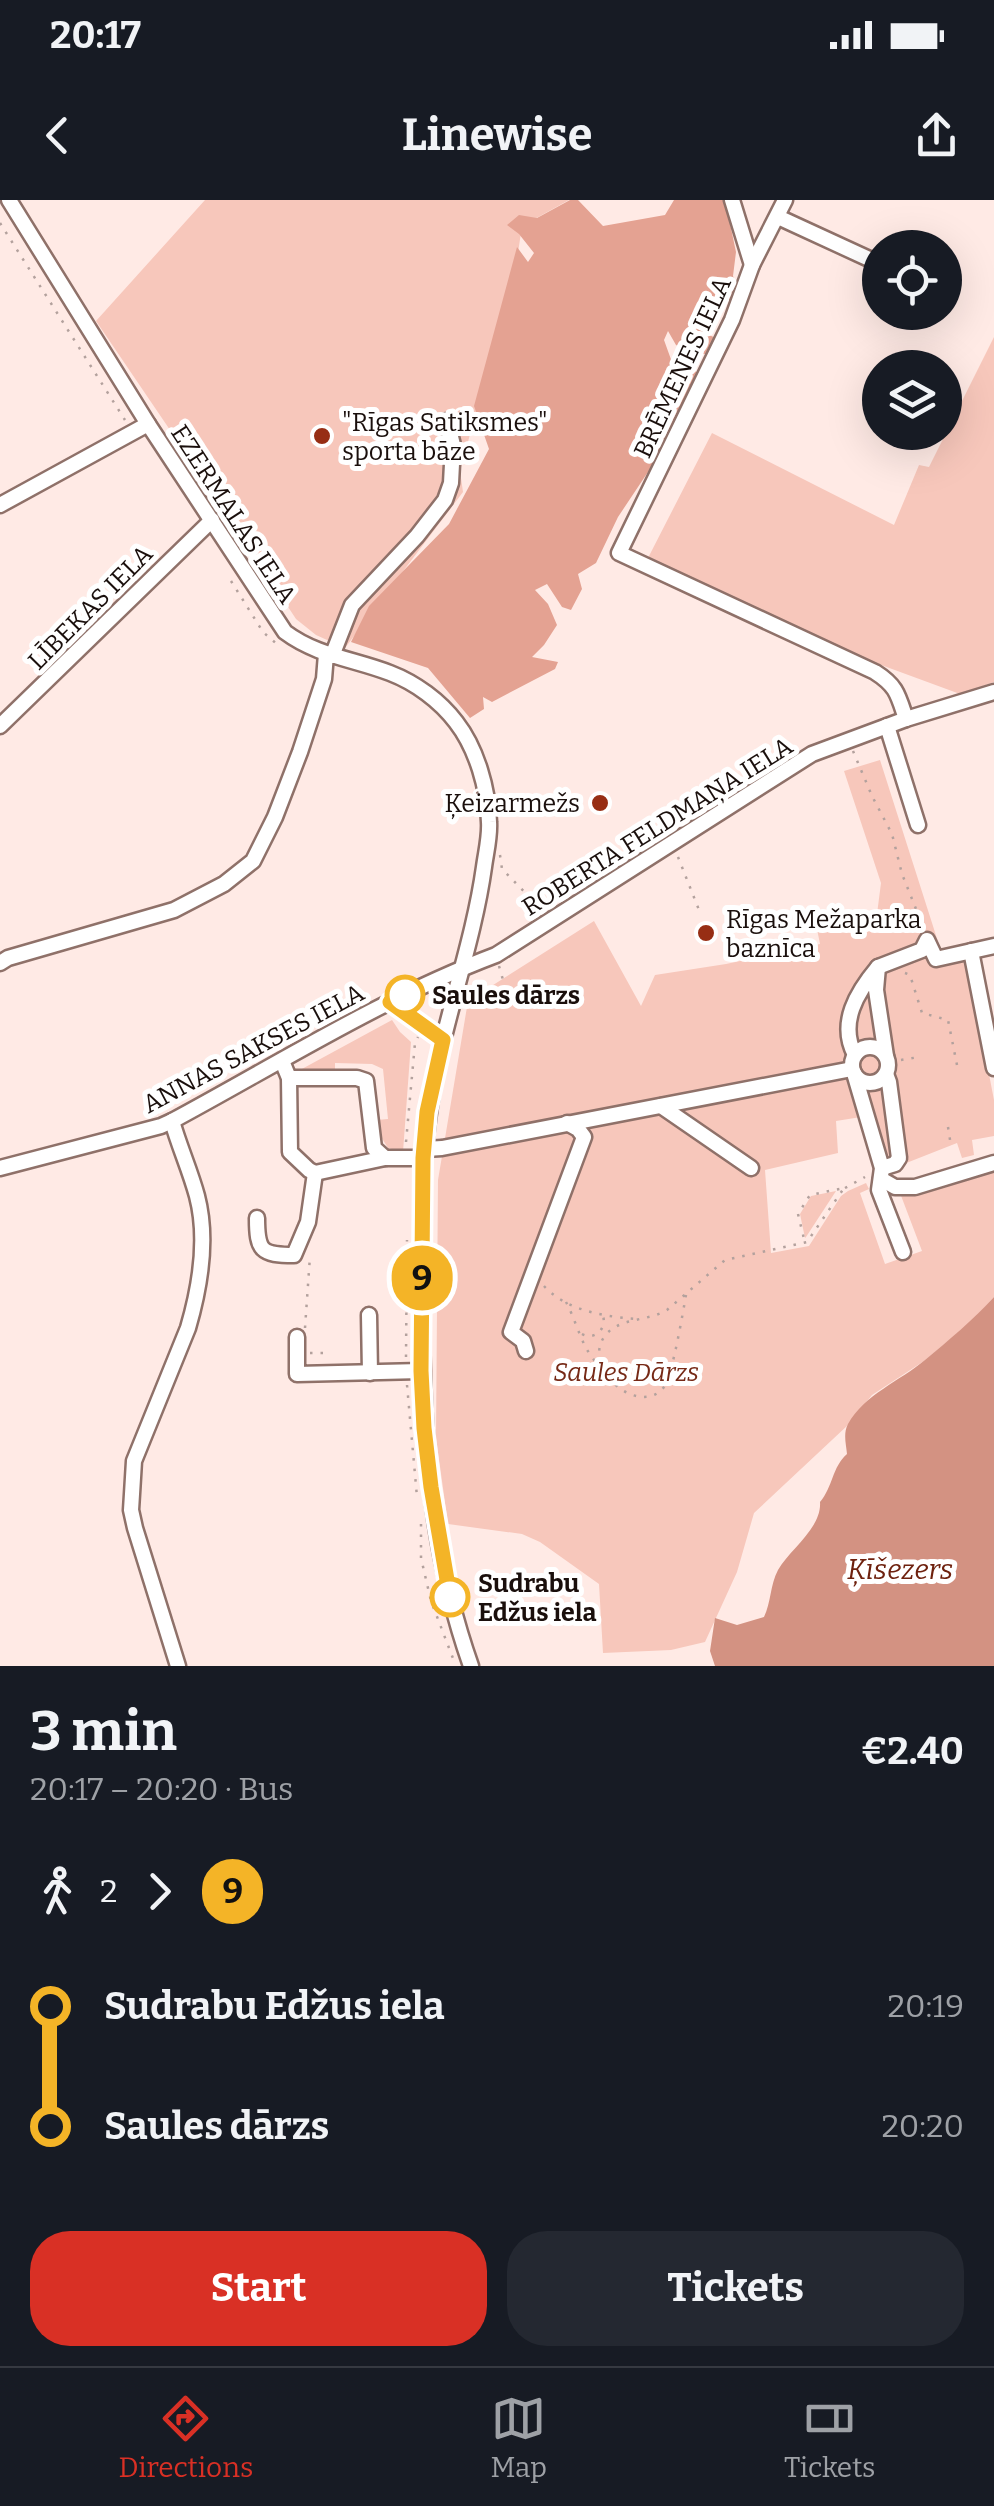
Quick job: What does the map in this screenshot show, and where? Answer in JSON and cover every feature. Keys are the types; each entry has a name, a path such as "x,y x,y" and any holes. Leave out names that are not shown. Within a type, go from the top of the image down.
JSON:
{"street":[{"name":"EZERMALAS IELA","path":"9,200 142,428 212,520 285,632 303,645 390,673 440,704 459,725 485,788 490,825 480,892 427,1112 424,1153 421,1371 424,1428 439,1543 453,1611 471,1666"},
{"path":"732,200 752,266"},
{"name":"BRĒMENES IELA","path":"785,200 620,553 875,672 892,682 906,719"},
{"path":"778,217 862,256"},
{"path":"3,959 174,910 224,884 253,861 275,817 300,752 329,655 352,605 445,500 451,483 453,445 447,421"},
{"path":"0,504 142,428"},
{"name":"LĪBEKAS IELA","path":"0,726 212,520"},
{"name":"ROBERTA FELDMAŅA IELA","path":"462,968 496,956 812,754 994,692"},
{"path":"886,726 918,824"},
{"path":"927,940 936,960 994,946"},
{"path":"903,1252 879,1190 881,1174 854,1066 849,1018 859,990 880,965 922,950 927,940"},
{"path":"970,951 994,1068"},
{"path":"854,1066 861,1080 870,1082 886,1074 892,1058 876,990 880,965"},
{"name":"ANNAS SAKSES IELA","path":"0,1168 172,1121 390,1002 462,968"},
{"path":"390,1002 443,1040"},
{"path":"854,1066 862,1048 871,1046 892,1058"},
{"path":"282,1062 289,1078 290,1152 315,1173 854,1066"},
{"path":"881,1174 899,1158 886,1074"},
{"path":"289,1078 366,1080 374,1148 386,1158"},
{"path":"661,1106 751,1168"},
{"path":"172,1121 197,1197 200,1267 188,1328 134,1461 132,1510 178,1666"},
{"path":"526,1351 523,1341 511,1332 584,1137 568,1123"},
{"path":"881,1174 895,1186 915,1187 994,1163"},
{"path":"257,1218 261,1249 272,1255 294,1255 308,1222 315,1173"},
{"path":"369,1315 370,1373"},
{"path":"301,1336 297,1374 421,1371"}],"path":[{"path":"0,223 126,422 142,428"},
{"path":"849,740 892,834 927,940"},
{"path":"495,858 498,844 502,868 544,912"},
{"path":"670,844 699,910"},
{"path":"880,965 910,975 922,1013 948,1020 957,1066"},
{"path":"892,1058 919,1057"},
{"path":"948,1127 951,1146"},
{"path":"804,1243 798,1214 810,1195 881,1174"},
{"path":"599,1365 598,1348 606,1334 620,1323 657,1316 725,1260 807,1242 844,1188"},
{"path":"301,1336 310,1245"},
{"path":"551,1294 589,1312 643,1319"},
{"path":"565,1301 590,1357 614,1383 636,1398 651,1396 664,1387 686,1295"},
{"path":"581,1333 587,1336 601,1331 602,1314"},
{"path":"307,1353 323,1353 324,1374"}],"green space":[{"name":"\"Rīgas Satiksmes\" sporta bāze","path":"205,200 569,200 522,226 516,266 460,471 463,492 345,648 316,635 296,619 96,321"},
{"path":"994,337 994,682 960,694 854,655 648,558 712,433 894,525 919,465 929,467 938,450 962,450 962,401"},
{"name":"Saules Dārzs","path":"880,760 940,948 964,945 994,1100 994,1136 972,1140 974,1155 962,1158 957,1143 886,1171 861,1117 836,1121 838,1153 765,1170 771,1253 809,1246 841,1196 866,1183 869,1189 860,1193 885,1264 922,1251 900,1193 994,1166 994,1297 924,1361 872,1395 848,1425 754,1513 737,1572 705,1642 671,1650 603,1653 599,1584 540,1542 522,1534 448,1524 436,1438 438,1180 468,1001 594,921 641,1006 655,975 820,944 817,929 877,914 881,883 844,771"},
{"path":"392,1020 411,1042 403,1152 388,1148 378,1132 377,1120 388,1119 383,1069 372,1064 335,1063 335,1072 300,1070"},
{"path":"836,1191 805,1238 800,1214 811,1196"}],"shaded area":[{"path":"570,200 578,200 603,226 665,215 674,200 725,200 736,252 733,276 738,289 735,304 724,297 715,307 703,305 710,320 707,334 720,340 712,354 695,354 676,345 668,331 664,340 673,365 684,367 680,378 670,383 680,391 693,370 698,373 652,466 618,517 596,563 578,574 582,589 571,610 562,607 547,584 535,590 548,604 557,625 532,657 558,662 555,669 492,702 483,697 484,709 470,718 428,668 351,642 369,606 449,524 489,449 474,406 517,247 528,262 534,253 507,225 519,215 537,218"}],"water":[{"name":"Ķīšezers","path":"994,1297 994,1666 715,1666 710,1651 715,1618 737,1625 764,1617 778,1570 816,1521 820,1502 847,1454 846,1431 855,1413 915,1368"}],"bus line":[{"name":"9","path":"405,995 390,1002 443,1040 427,1112 423,1158 421,1371 431,1487 450,1597"}],"place":[{"name":"\"Rīgas Satiksmes\" sporta bāze","path":"322,436"},
{"name":"Ķeizarmežs","path":"600,803"},
{"name":"Rīgas Mežaparka baznīca","path":"706,933"},
{"name":"Saules dārzs","path":"405,995"},
{"name":"Sudrabu Edžus iela","path":"450,1597"}]}
